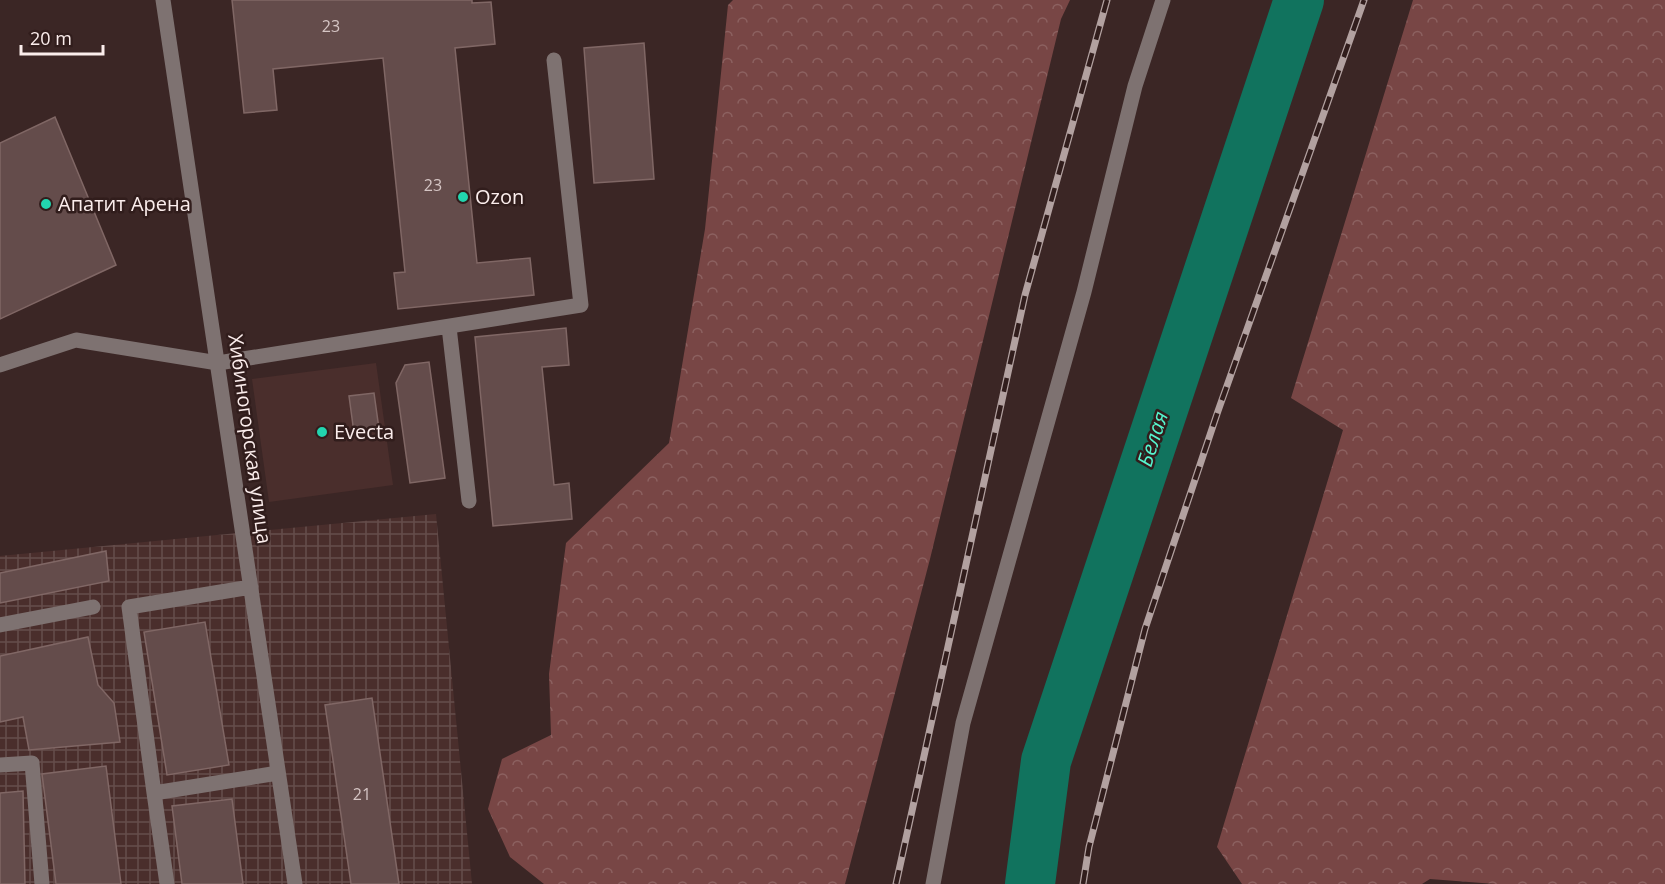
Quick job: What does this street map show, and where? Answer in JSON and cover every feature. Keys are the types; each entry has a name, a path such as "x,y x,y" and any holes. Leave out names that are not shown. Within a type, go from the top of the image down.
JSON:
{"street":[{"name":"Хибиногорская улица","path":"163,0 295,884"},
{"path":"933,884 963,723 1084,292 1135,86 1163,0"},
{"path":"0,365 76,340 218,363 580,305 554,60"},
{"path":"449,327 469,501"},
{"path":"167,884 129,606 251,587"},
{"path":"0,625 93,607"},
{"path":"0,765 32,763 42,884"},
{"path":"154,793 278,773"}],"shaded area":[{"name":"Evecta","path":"376,363 393,485 269,502 252,379"},
{"path":"436,514 472,884 0,884 0,556"}],"green space":[{"path":"733,0 1070,0 1061,19 930,559 845,884 544,884 510,857 488,809 502,759 551,735 549,674 566,543 669,443 705,229 728,5"},
{"path":"1413,0 1665,0 1665,884 1495,884 1430,879 1422,884 1242,884 1217,847 1343,430 1291,398"}],"building":[{"path":"232,0 472,0 472,3 491,2 495,44 455,48 477,263 530,258 534,295 398,309 394,273 405,272 383,58 273,69 277,110 244,113"},
{"path":"644,43 654,179 594,183 584,48"},
{"name":"Апатит Арена","path":"55,117 116,265 0,319 0,143"},
{"path":"566,328 569,365 542,367 554,485 569,483 572,519 493,526 475,337"},
{"path":"429,362 445,478 410,483 396,383 405,365"},
{"path":"374,393 379,429 354,433 349,396"},
{"path":"106,551 109,581 0,603 0,573"},
{"path":"205,622 229,765 167,775 144,632"},
{"path":"88,637 98,685 114,703 120,742 29,750 23,717 0,722 0,656"},
{"path":"372,698 399,884 351,884 325,705"},
{"path":"106,766 121,884 56,884 42,774"},
{"path":"23,791 25,884 0,884 0,793"},
{"path":"232,799 243,884 182,884 172,806"}],"waterway":[{"name":"Белая","path":"1030,884 1046,761 1299,0"}],"railway":[{"path":"896,884 1025,295 1107,0"},
{"path":"1083,884 1089,847 1145,629 1218,411 1364,0"}],"place":[{"name":"Ozon","path":"463,197"},
{"name":"Апатит Арена","path":"46,204"},
{"name":"Evecta","path":"322,432"}]}
